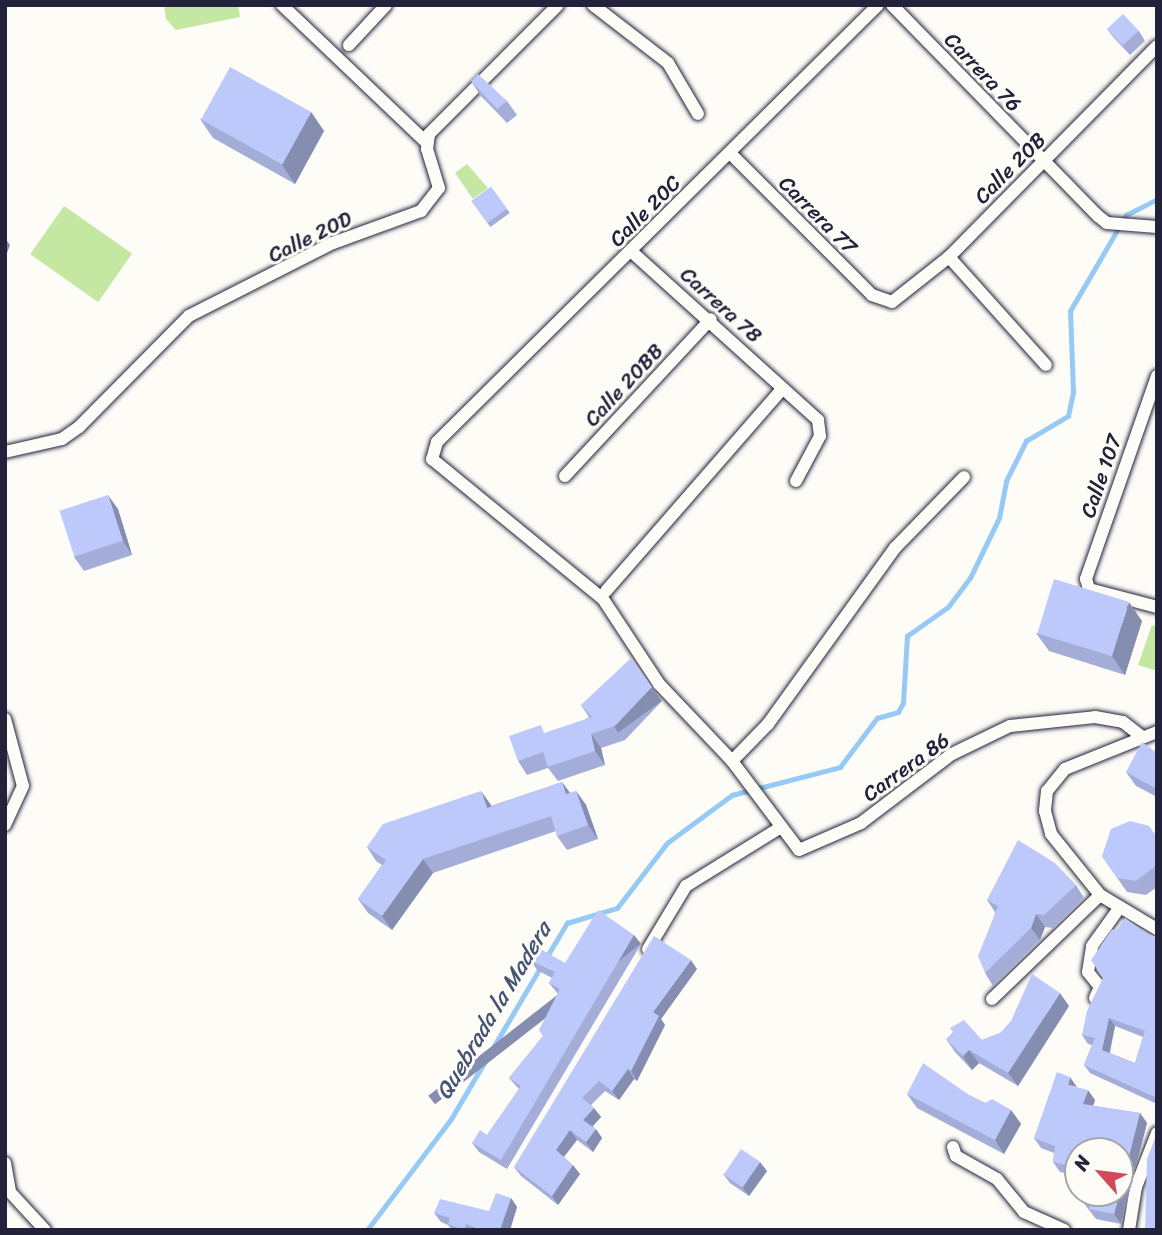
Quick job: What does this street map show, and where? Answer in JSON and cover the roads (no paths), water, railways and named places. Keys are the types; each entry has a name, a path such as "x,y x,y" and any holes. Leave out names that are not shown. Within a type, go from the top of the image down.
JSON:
{"street":[{"path":"282,5 427,143"},
{"path":"349,45 386,5"},
{"path":"427,143 429,134 558,5"},
{"path":"593,5 668,63 698,114"},
{"name":"Calle 20C","path":"732,761 659,684 603,599 432,459 437,442 632,252 878,5"},
{"name":"Carrera 76","path":"892,5 1107,223 1157,227"},
{"name":"Calle 20B","path":"882,302 902,298 949,257 1157,46"},
{"name":"Calle 20D","path":"5,452 62,439 79,427 163,337 189,316 333,243 421,211 439,188 427,143"},
{"name":"Carrera 77","path":"730,153 882,302"},
{"name":"Carrera 78","path":"632,252 711,319 820,425 820,436 796,481"},
{"path":"949,257 1046,365"},
{"name":"Calle 20BB","path":"565,476 711,319"},
{"name":"Calle 107","path":"1157,376 1086,579 1089,589 1157,607"},
{"path":"606,591 782,389"},
{"path":"638,967 686,886 781,827 732,761 768,724 895,548 964,477"},
{"name":"Carrera 86","path":"781,827 799,850 861,823 952,754 1010,726 1095,717 1123,722 1142,737"},
{"path":"5,719 23,786 5,825"},
{"path":"1157,733 1065,769 1048,792 1045,811 1051,834 1100,895 1157,929"},
{"path":"992,999 1100,895"},
{"path":"1089,1012 1100,987 1088,972 1092,946 1120,907"},
{"path":"1129,1230 1136,1187 1157,1133"},
{"path":"953,1147 956,1156 997,1179 1024,1212 1064,1230"},
{"path":"5,1163 10,1192 45,1230"}],"waterway":[{"name":"Quebrada la Madera","path":"546,958 567,923 617,908 667,843 732,795 840,767 877,718 898,712 903,703 907,636 948,607 970,578 999,518 1006,481 1026,441 1068,416 1073,392 1070,311 1126,215 1157,199"},
{"name":"Quebrada la Madera","path":"367,1230 451,1119 540,968"}]}
